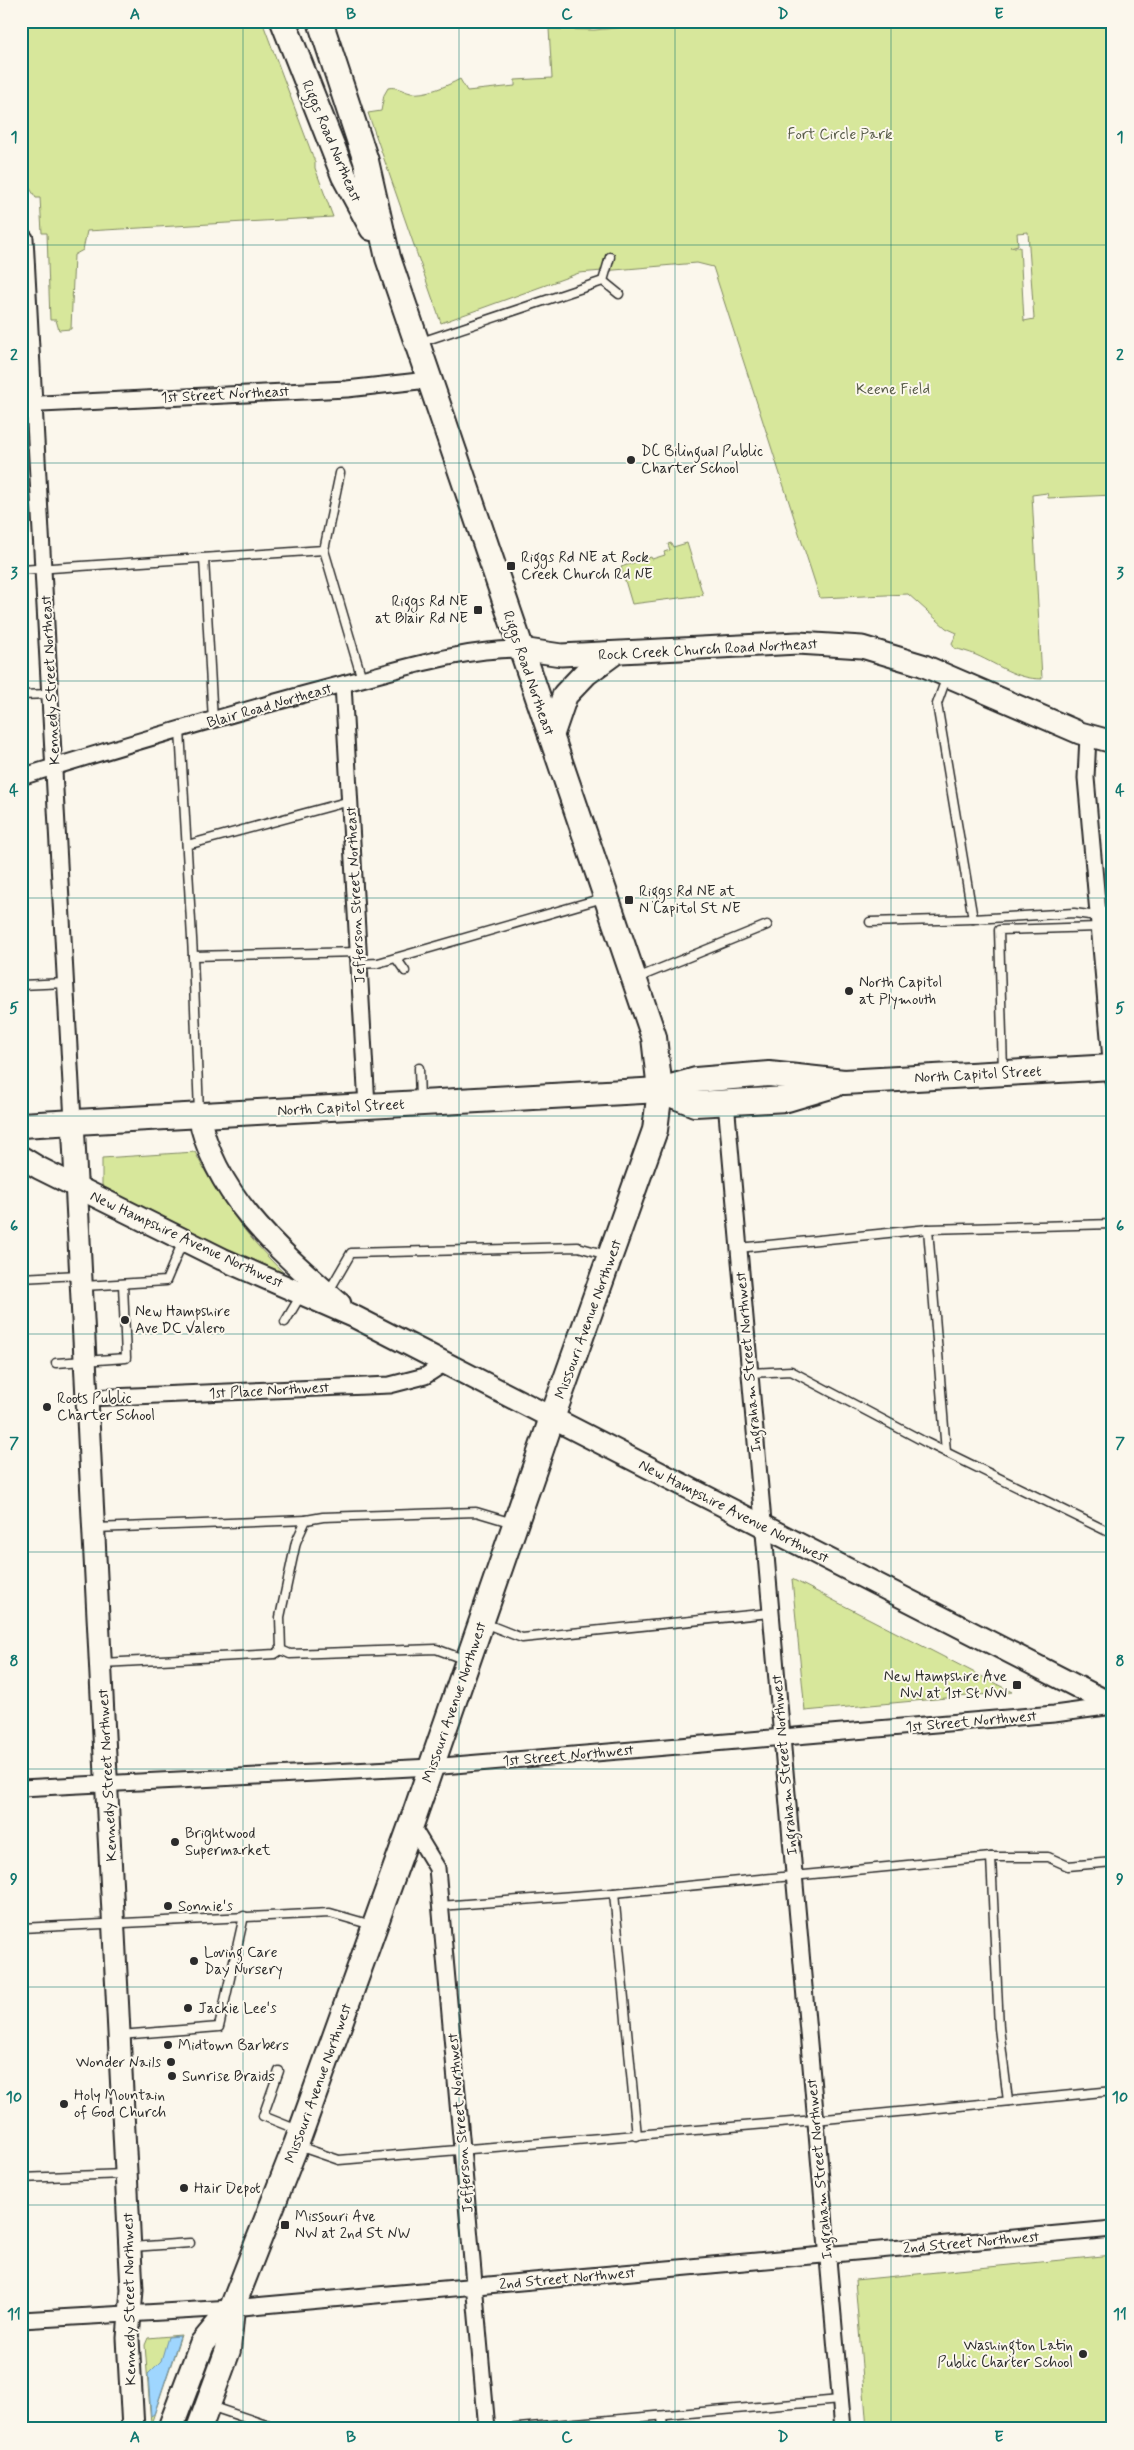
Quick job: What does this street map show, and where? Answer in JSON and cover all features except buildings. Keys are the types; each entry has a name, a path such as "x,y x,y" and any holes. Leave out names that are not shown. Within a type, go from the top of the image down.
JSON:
{"main road":[{"name":"Riggs Road Northeast","path":"283,21 344,176 388,258"},
{"name":"Riggs Road Northeast","path":"320,21 366,162 388,258 416,344 654,1037 660,1090"},
{"path":"551,736 564,695 586,673 612,654"},
{"name":"North Capitol Street","path":"844,1082 1003,1073 1112,1072"},
{"path":"660,1090 696,1080 769,1074 844,1082"},
{"path":"660,1090 695,1104 787,1099 844,1082"},
{"name":"North Capitol Street","path":"21,1125 660,1090"},
{"name":"Missouri Avenue Northwest","path":"199,2429 228,2350 232,2308 298,2138 411,1825 552,1418 655,1130 660,1090"},
{"name":"Missouri Avenue Northwest","path":"170,2429 202,2344 232,2308"}],"street":[{"name":"Kennedy Street Northeast","path":"24,238 28,405 44,569 73,1121"},
{"name":"1st Street Northeast","path":"28,405 356,388 428,380"},
{"name":"Rock Creek Church Road Northeast","path":"521,649 561,655 612,654 798,643 862,646 892,654 1088,736 1113,742"},
{"name":"Blair Road Northeast","path":"21,777 343,684 436,660 488,649 521,649"},
{"name":"Jefferson Street Northeast","path":"343,684 367,1106"},
{"path":"1088,736 1086,778 1112,1072"},
{"name":"Ingraham Street Northwest","path":"726,1102 843,2429"},
{"name":"New Hampshire Avenue Northwest","path":"199,1115 204,1139 213,1160 246,1212 277,1248 355,1317"},
{"name":"Kennedy Street Northwest","path":"73,1121 102,1663 132,2290 128,2338 133,2429"},
{"name":"New Hampshire Avenue Northwest","path":"21,1157 184,1240 355,1317 1113,1705"},
{"name":"1st Place Northwest","path":"88,1398 390,1385 425,1376 445,1363"},
{"name":"1st Street Northwest","path":"21,1788 431,1767 1047,1714 1113,1705"},
{"name":"Jefferson Street Northwest","path":"411,1825 437,1868 487,2429"},
{"name":"2nd Street Northwest","path":"21,2320 232,2308 1113,2230"}],"lane":[{"path":"603,281 610,257"},
{"path":"603,281 619,294"},
{"path":"416,344 603,281"},
{"path":"340,473 324,550 362,679"},
{"path":"21,570 324,550"},
{"path":"204,558 213,721"},
{"path":"947,676 937,704 973,919"},
{"path":"21,695 50,694"},
{"path":"180,730 193,956 199,1115"},
{"path":"186,845 350,801"},
{"path":"193,956 359,958 378,963 606,897"},
{"path":"870,922 973,919 1074,913 1098,921"},
{"path":"1003,1073 999,930 1113,918"},
{"path":"634,979 767,925"},
{"path":"396,958 405,971"},
{"path":"21,985 66,983"},
{"path":"419,1068 420,1103"},
{"path":"738,1248 928,1229 1113,1224"},
{"path":"928,1229 946,1452"},
{"path":"21,1278 82,1280 122,1284 166,1281 184,1240"},
{"path":"328,1293 351,1253 578,1247 610,1256"},
{"path":"56,1363 126,1358 122,1284"},
{"path":"285,1322 302,1294"},
{"path":"749,1373 791,1371 946,1452 1113,1534"},
{"path":"95,1528 476,1512 516,1524"},
{"path":"281,1650 280,1617 296,1542 306,1520"},
{"path":"482,1622 522,1638 771,1614"},
{"path":"281,1650 290,1654 436,1649 468,1661"},
{"path":"102,1663 275,1654 281,1650"},
{"path":"991,1857 999,2028 1008,2101"},
{"path":"440,1906 794,1877 991,1857 1048,1858 1068,1866 1113,1862"},
{"path":"614,1893 637,2136"},
{"path":"21,1928 330,1913 375,1925"},
{"path":"119,2035 219,2028 244,1916"},
{"path":"279,2071 263,2116 298,2138 339,2160 637,2136 1113,2091"},
{"path":"21,2178 126,2174"},
{"path":"130,2247 190,2243"},
{"path":"507,2429 840,2400"},
{"path":"208,2405 278,2429"},
{"path":"662,2416 663,2429"}],"green space":[{"path":"21,21 262,21 315,162 315,168 333,217 87,231 83,250 74,255 71,329 59,330 56,320 50,320 47,233 42,233 40,198 36,198 26,182 26,157 21,131"},
{"name":"Fort Circle Park","path":"693,21 1113,21 1113,495 1048,498 1047,493 1032,495 1042,679 1024,677 976,655 954,648 952,643 957,633 946,628 908,594 820,598 713,267 697,263 579,273 441,323 368,113 381,111 384,95 388,88 397,88 411,93 423,93 460,79 467,91 515,86 515,80 552,78 549,29 594,30","holes":["1028,232 1034,319 1024,321 1020,247 1010,247 1018,245 1017,233"]},
{"path":"671,543 673,547 687,543 703,595 632,604 621,567 651,557 652,559 665,555 664,552 670,550 668,544"},
{"path":"195,1152 214,1187 236,1219 260,1249 288,1277 286,1281 102,1186 102,1158"},
{"path":"792,1579 1012,1692 805,1711"},
{"path":"1113,2255 1113,2429 867,2429 855,2280"},
{"path":"181,2335 151,2424 145,2345 148,2338"}],"water":[{"path":"180,2336 154,2414 151,2416 148,2374 161,2361 168,2337"}],"place":[{"name":"DC Bilingual Public Charter School","path":"631,460"},
{"name":"Riggs Rd NE at Rock Creek Church Rd NE","path":"511,566"},
{"name":"Riggs Rd NE at Blair Rd NE","path":"478,610"},
{"name":"Riggs Rd NE at N Capitol St NE","path":"629,900"},
{"name":"North Capitol at Plymouth","path":"849,991"},
{"name":"New Hampshire Ave DC Valero","path":"125,1320"},
{"name":"Roots Public Charter School","path":"47,1407"},
{"name":"New Hampshire Ave NW at 1st St NW","path":"1017,1685"},
{"name":"Brightwood Supermarket","path":"175,1842"},
{"name":"Sonnie's","path":"168,1906"},
{"name":"Loving Care Day Nursery","path":"194,1961"},
{"name":"Jackie Lee's","path":"188,2008"},
{"name":"Midtown Barbers","path":"168,2045"},
{"name":"Wonder Nails","path":"171,2062"},
{"name":"Sunrise Braids","path":"172,2076"},
{"name":"Holy Mountain of God Church","path":"64,2104"},
{"name":"Hair Depot","path":"184,2188"},
{"name":"Missouri Ave NW at 2nd St NW","path":"285,2225"},
{"name":"Washington Latin Public Charter School","path":"1083,2354"}],"park label":[{"name":"Keene Field","path":"893,389"}]}
